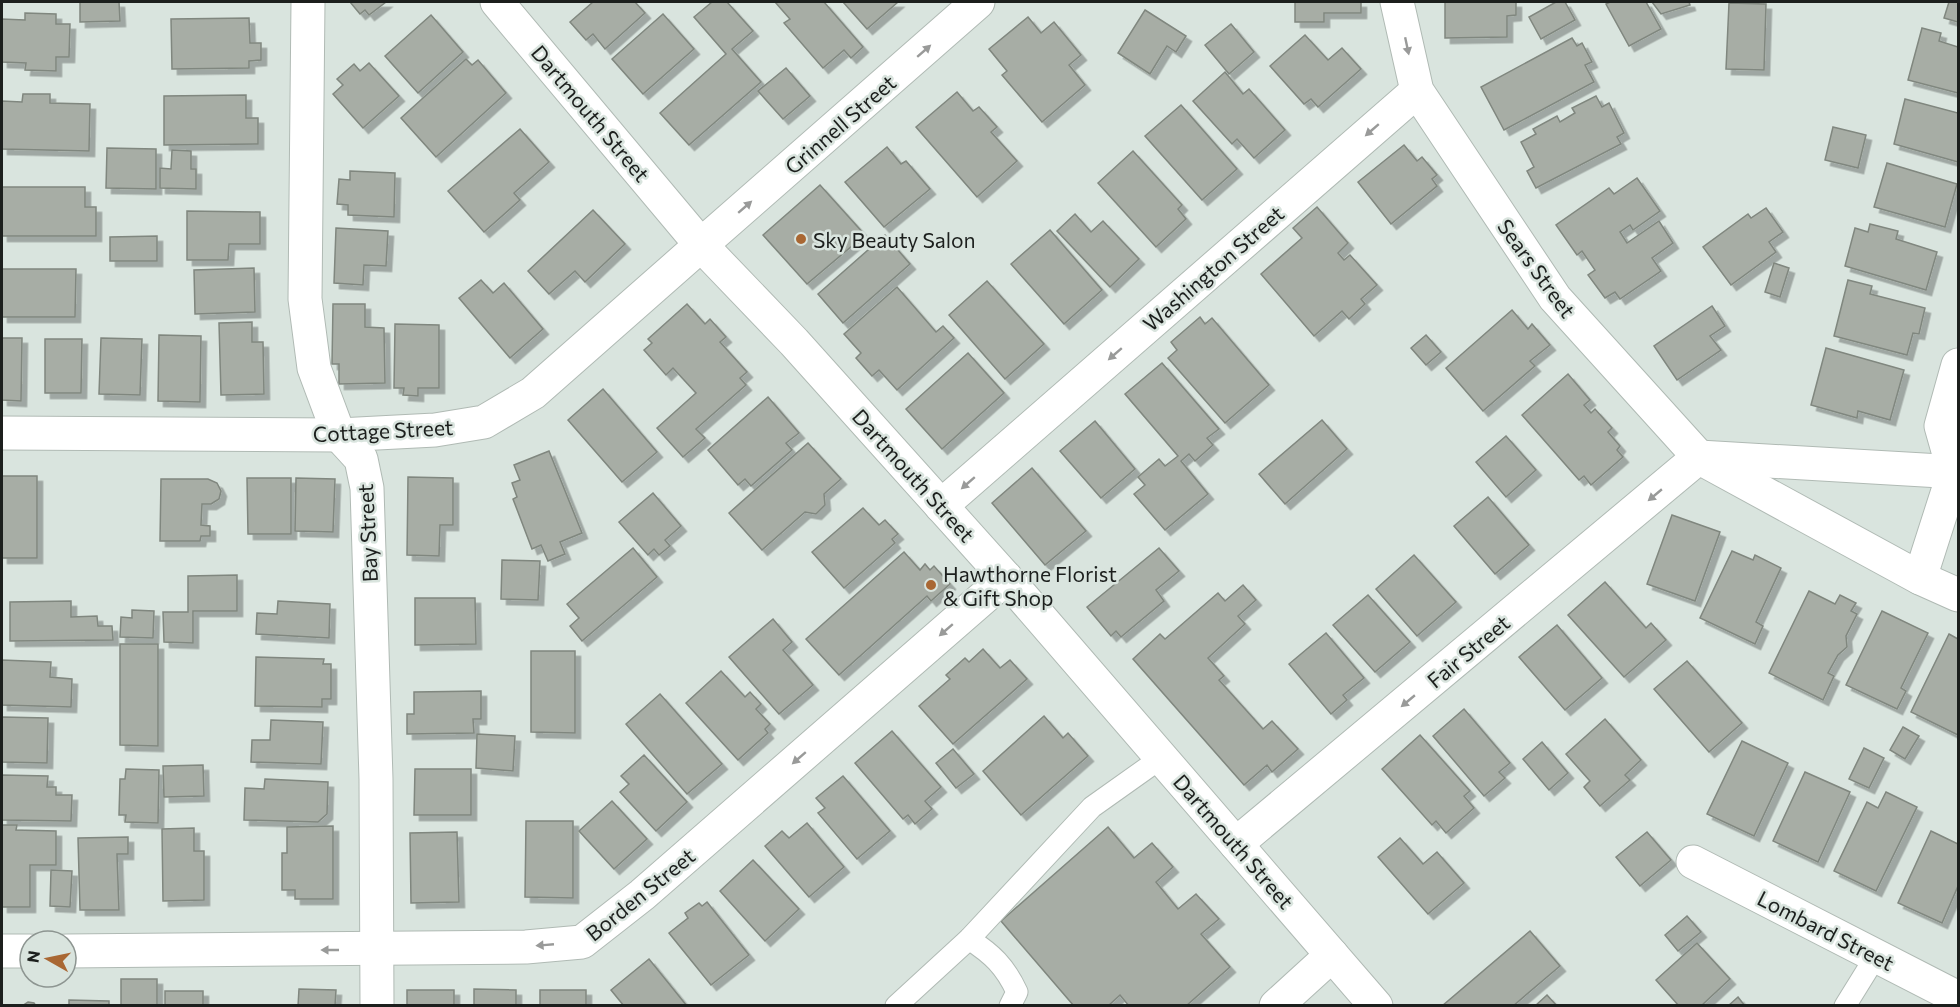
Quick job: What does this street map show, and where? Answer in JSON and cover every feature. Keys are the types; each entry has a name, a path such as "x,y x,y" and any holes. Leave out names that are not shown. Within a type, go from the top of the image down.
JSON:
{"street":[{"name":"Bay Street","path":"308,2 305,299 314,368 339,435 361,459 367,488 376,779 377,1005"},
{"name":"Dartmouth Street","path":"497,2 701,245 794,342 1006,578 1376,1005"},
{"name":"Grinnell Street","path":"701,245 978,2"},
{"path":"1397,2 1416,91"},
{"name":"Sears Street","path":"1416,91 1555,298 1700,457"},
{"name":"Washington Street","path":"941,506 1416,91"},
{"name":"Cottage Street","path":"2,433 339,435 435,430 484,422 532,393 701,245"},
{"path":"1920,578 1956,472 1941,426 1959,365"},
{"path":"1700,457 1956,472"},
{"path":"1700,457 1920,578 1959,595"},
{"name":"Fair Street","path":"1236,844 1700,457"},
{"name":"Borden Street","path":"78,951 377,950 526,947 582,942 642,895 1006,578"},
{"name":"Lombard Street","path":"1693,862 1959,998"},
{"path":"2,951 18,951"},
{"path":"1276,1005 1332,955"}],"lane":[{"path":"896,1005 969,939 1092,807 1161,758"},
{"path":"969,939 988,952 1008,972 1017,992 1011,1005"},
{"path":"1845,1005 1876,956"}],"building":[{"path":"80,2 119,2 120,21 80,22"},
{"path":"350,2 386,2 369,15 365,10 360,14"},
{"path":"593,2 635,2 645,13 605,49 593,34 586,40 570,22"},
{"path":"712,2 727,2 753,31 732,49 761,82 689,145 660,113 726,54 694,17"},
{"path":"775,2 824,2 863,47 851,58 844,50 823,68 784,23 790,19"},
{"path":"843,2 898,2 867,29"},
{"path":"1295,2 1361,2 1361,13 1324,13 1324,22 1295,22"},
{"path":"1445,2 1516,2 1516,15 1507,16 1507,37 1445,38"},
{"path":"1556,2 1565,2 1575,20 1541,39 1529,17"},
{"path":"1646,2 1661,29 1629,46 1606,4"},
{"path":"1652,2 1689,2 1690,5 1661,14"},
{"path":"1949,2 1958,2 1958,22 1944,18"},
{"path":"1729,3 1766,4 1764,70 1726,69"},
{"path":"1145,10 1186,36 1176,52 1167,46 1150,74 1118,53"},
{"path":"25,13 56,14 56,24 70,24 69,57 56,57 56,71 25,70 26,63 2,62 2,19 25,20"},
{"path":"663,14 694,49 643,94 612,59"},
{"path":"431,15 463,52 418,93 385,56"},
{"path":"1028,17 1041,33 1054,22 1081,55 1069,65 1085,85 1042,122 1002,75 1007,71 989,49"},
{"path":"249,18 250,43 261,43 261,60 249,61 249,68 172,69 171,19"},
{"path":"1231,24 1254,52 1229,74 1205,45"},
{"path":"1922,28 1941,33 1939,41 1958,47 1958,93 1908,80"},
{"path":"1305,35 1328,60 1342,48 1361,69 1318,107 1311,99 1304,104 1270,66"},
{"path":"1572,38 1577,46 1582,43 1592,62 1585,65 1594,82 1504,130 1481,87"},
{"path":"466,59 472,65 478,60 506,93 436,157 401,118"},
{"path":"369,63 399,96 363,128 333,94 343,85 337,79 354,64 360,71"},
{"path":"786,68 810,96 783,119 758,91"},
{"path":"1225,72 1243,94 1249,89 1285,130 1254,158 1237,139 1232,144 1193,101"},
{"path":"957,92 973,111 979,107 997,127 991,132 1017,161 977,197 916,127"},
{"path":"23,94 50,94 50,103 90,104 89,151 2,149 2,101 22,102"},
{"path":"246,95 246,118 258,118 258,144 164,145 164,96"},
{"path":"1596,96 1602,107 1609,103 1624,133 1617,137 1621,144 1536,188 1527,171 1534,167 1521,142 1536,134 1533,129 1557,116 1560,122 1575,113 1572,108"},
{"path":"1905,99 1958,113 1958,162 1894,144"},
{"path":"1181,105 1237,169 1202,200 1145,136"},
{"path":"1833,127 1866,135 1858,168 1825,160"},
{"path":"520,129 549,162 514,193 520,200 484,232 448,191"},
{"path":"1404,145 1417,161 1422,157 1437,175 1432,179 1437,186 1391,224 1358,182"},
{"path":"887,147 901,164 906,161 930,189 884,227 845,182"},
{"path":"107,148 156,149 156,189 106,188"},
{"path":"172,150 191,151 191,169 196,169 196,189 160,188 160,168 171,169"},
{"path":"1133,151 1182,205 1178,209 1186,219 1156,247 1098,183"},
{"path":"1887,163 1957,184 1945,227 1874,207"},
{"path":"350,171 395,173 394,217 348,215 348,205 337,204 339,179 350,180"},
{"path":"1637,178 1660,211 1633,230 1630,225 1620,232 1627,243 1659,221 1673,243 1652,258 1661,271 1620,299 1615,292 1605,298 1588,275 1595,270 1582,251 1577,255 1556,225 1609,188 1614,194"},
{"path":"820,185 865,235 807,284 763,235"},
{"path":"2,187 85,187 85,207 96,207 96,236 2,236"},
{"path":"1317,207 1348,243 1338,253 1344,260 1350,255 1377,285 1361,299 1365,304 1349,319 1342,311 1314,336 1261,274 1302,238 1293,228"},
{"path":"1766,208 1783,232 1769,242 1776,252 1731,285 1703,247 1748,214 1751,218"},
{"path":"593,210 625,244 585,282 575,271 549,294 528,271"},
{"path":"187,211 260,212 260,244 229,244 228,260 187,260"},
{"path":"1075,214 1091,232 1103,221 1139,259 1110,287 1057,231"},
{"path":"1870,224 1898,231 1896,239 1937,252 1926,290 1845,266 1855,228 1868,232"},
{"path":"336,228 388,231 386,266 364,265 363,285 334,283"},
{"path":"1050,230 1102,290 1064,324 1011,264"},
{"path":"885,235 910,264 843,323 818,294"},
{"path":"157,236 157,261 110,261 110,237"},
{"path":"1774,263 1789,268 1780,297 1765,292"},
{"path":"254,268 255,312 195,314 194,270"},
{"path":"2,269 76,269 75,317 2,317"},
{"path":"481,280 493,293 504,283 543,329 510,358 459,298"},
{"path":"1848,280 1872,286 1870,294 1925,308 1919,334 1913,333 1907,355 1834,336"},
{"path":"987,281 1044,344 1005,379 949,315"},
{"path":"897,287 936,332 943,326 954,338 897,390 879,370 872,376 856,358 861,353 844,334"},
{"path":"333,304 365,304 365,327 384,328 385,383 339,384 339,364 332,364"},
{"path":"687,304 705,324 710,319 726,337 720,342 747,372 740,378 746,385 696,429 705,438 683,457 657,428 696,393 673,368 666,375 644,350 652,343 648,339"},
{"path":"1712,306 1725,326 1710,336 1721,350 1677,380 1654,346"},
{"path":"1512,310 1528,329 1532,324 1550,345 1530,361 1535,366 1483,411 1446,368"},
{"path":"1200,317 1205,324 1212,318 1269,385 1225,423 1168,358 1177,350 1171,342"},
{"path":"252,322 252,342 263,342 264,394 221,395 219,323"},
{"path":"395,324 439,325 439,388 418,388 418,396 403,395 404,388 394,388"},
{"path":"159,335 201,336 200,402 158,401"},
{"path":"1426,335 1441,352 1426,365 1411,348"},
{"path":"2,338 22,338 21,401 2,400"},
{"path":"101,338 142,339 140,395 99,394"},
{"path":"45,339 82,339 81,393 45,393"},
{"path":"1826,348 1904,370 1890,420 1858,411 1857,418 1811,405"},
{"path":"968,353 1004,393 942,449 906,409"},
{"path":"1162,363 1219,429 1207,438 1213,445 1195,461 1189,454 1181,461 1208,494 1165,530 1134,494 1145,485 1138,477 1159,459 1165,466 1178,456 1125,394"},
{"path":"1568,374 1590,400 1584,405 1591,413 1595,409 1612,428 1608,432 1620,446 1617,450 1623,457 1591,485 1584,476 1579,480 1522,415"},
{"path":"603,389 657,452 622,482 568,420"},
{"path":"768,397 799,433 786,443 792,450 751,486 745,479 738,485 708,450"},
{"path":"1322,420 1347,449 1285,504 1259,474"},
{"path":"1095,421 1135,469 1101,498 1060,451"},
{"path":"1506,436 1536,470 1506,497 1476,462"},
{"path":"808,443 841,479 824,494 825,505 816,514 805,512 762,550 729,513"},
{"path":"549,451 582,533 560,542 565,554 548,561 541,545 532,549 513,499 517,497 512,483 520,480 514,465"},
{"path":"1032,468 1086,531 1045,565 992,503"},
{"path":"2,476 37,476 37,558 2,558"},
{"path":"408,477 453,478 453,525 440,525 439,556 407,555"},
{"path":"247,478 291,478 291,534 248,534"},
{"path":"296,478 335,479 333,532 295,531"},
{"path":"161,479 208,479 217,483 221,491 219,499 211,504 202,504 201,525 210,526 210,536 201,536 200,541 160,541"},
{"path":"653,493 681,526 665,540 670,546 659,555 654,549 648,555 619,522"},
{"path":"1488,497 1529,545 1495,574 1454,526"},
{"path":"863,508 879,525 885,520 898,534 892,539 895,543 844,588 812,552"},
{"path":"1672,515 1720,532 1695,601 1647,584"},
{"path":"633,548 657,577 582,641 570,626 579,618 567,604"},
{"path":"1159,548 1179,571 1156,590 1164,601 1121,637 1116,631 1111,636 1087,607"},
{"path":"1732,551 1753,560 1755,555 1781,568 1756,622 1763,626 1755,644 1700,618"},
{"path":"904,552 920,570 925,564 930,570 934,566 950,584 931,601 927,596 839,675 806,639"},
{"path":"1414,555 1456,602 1417,636 1376,589"},
{"path":"502,560 540,561 538,600 501,599"},
{"path":"237,575 237,611 193,611 193,643 164,642 163,612 188,612 188,576"},
{"path":"1605,582 1646,628 1651,623 1666,640 1624,677 1568,615"},
{"path":"1243,585 1256,600 1238,616 1245,624 1208,658 1224,676 1219,680 1263,729 1272,721 1298,749 1272,772 1267,765 1244,785 1133,659 1160,634 1165,639 1218,593 1225,601"},
{"path":"1809,591 1835,604 1840,595 1856,603 1851,611 1857,614 1846,636 1847,647 1838,655 1828,673 1834,676 1823,700 1769,673"},
{"path":"1368,595 1410,642 1375,672 1333,625"},
{"path":"415,598 475,598 476,644 415,645"},
{"path":"71,601 71,617 97,616 98,626 112,626 113,640 10,641 10,602"},
{"path":"278,601 330,604 329,638 256,634 257,613 277,614"},
{"path":"132,610 154,611 153,638 120,637 121,617 132,618"},
{"path":"1882,611 1928,633 1901,688 1906,691 1897,709 1846,685"},
{"path":"773,619 792,642 783,650 813,685 779,714 729,657"},
{"path":"1557,625 1602,678 1565,710 1519,657"},
{"path":"1326,633 1364,678 1343,695 1347,700 1331,714 1289,664"},
{"path":"1949,634 1958,639 1958,735 1911,712"},
{"path":"120,644 158,644 158,746 120,745"},
{"path":"983,649 1000,668 1010,660 1027,679 953,744 919,706 950,679 946,675 965,658 969,662"},
{"path":"531,651 575,651 575,733 531,732"},
{"path":"256,657 324,659 323,664 331,664 331,699 322,699 322,707 255,706"},
{"path":"2,660 51,662 50,677 72,679 71,707 2,705"},
{"path":"1687,661 1742,723 1709,752 1654,689"},
{"path":"721,671 745,697 750,692 761,704 756,709 770,724 765,729 768,733 738,760 686,703"},
{"path":"481,691 481,719 473,719 474,733 407,734 407,714 414,714 414,692"},
{"path":"660,694 722,764 687,794 626,724"},
{"path":"1464,709 1510,763 1499,772 1505,778 1484,796 1433,736"},
{"path":"1044,716 1063,738 1068,733 1088,756 1021,815 983,771"},
{"path":"2,717 48,718 47,763 2,762"},
{"path":"1605,719 1641,760 1625,775 1630,780 1600,806 1584,787 1590,781 1566,754"},
{"path":"271,720 323,722 321,764 251,762 252,740 270,740"},
{"path":"1903,727 1919,736 1905,759 1890,750"},
{"path":"892,731 941,787 925,801 932,809 915,824 908,815 903,819 855,763"},
{"path":"477,734 515,736 513,771 476,768"},
{"path":"1420,735 1470,791 1464,796 1474,808 1446,833 1436,821 1432,825 1382,769"},
{"path":"1742,741 1788,763 1754,836 1707,814"},
{"path":"1542,742 1568,773 1549,790 1523,759"},
{"path":"1864,748 1884,758 1869,788 1849,779"},
{"path":"953,749 974,774 956,788 936,763"},
{"path":"644,755 687,802 656,831 620,792 629,784 621,776"},
{"path":"203,765 204,796 164,797 163,766"},
{"path":"126,769 159,770 158,823 125,822 126,815 119,815 120,779 125,779"},
{"path":"415,769 471,769 471,815 414,815"},
{"path":"1805,772 1850,792 1818,862 1773,841"},
{"path":"2,775 48,776 47,787 56,787 56,795 72,795 71,821 2,820"},
{"path":"843,776 890,831 857,859 818,813 825,808 816,798"},
{"path":"265,779 328,782 327,814 318,822 244,820 245,788 264,789"},
{"path":"1886,792 1917,807 1876,891 1834,871 1867,802 1878,808"},
{"path":"612,801 647,839 614,869 579,831"},
{"path":"526,821 573,821 573,898 525,897"},
{"path":"807,823 844,867 809,897 765,846 782,831 789,838"},
{"path":"2,825 17,825 16,830 56,831 56,865 30,865 30,907 2,907"},
{"path":"333,826 333,899 295,899 295,890 282,890 282,853 287,853 287,827"},
{"path":"1108,827 1134,858 1152,843 1173,867 1156,882 1178,909 1196,894 1219,919 1201,934 1230,967 1186,1006 1129,1006 1120,995 1108,1006 1074,1006 1001,921"},
{"path":"194,828 194,851 204,851 204,900 163,901 162,829"},
{"path":"1931,831 1958,844 1958,886 1942,923 1898,903"},
{"path":"457,832 459,902 411,903 410,833"},
{"path":"1647,832 1671,860 1640,886 1616,857"},
{"path":"128,837 128,854 117,854 119,910 80,910 78,838"},
{"path":"1400,838 1423,864 1437,852 1464,883 1428,914 1378,857"},
{"path":"753,860 799,909 765,941 720,891"},
{"path":"51,870 72,871 70,907 50,906"},
{"path":"707,902 749,955 711,985 669,933 688,918 685,913 699,903 702,906"},
{"path":"1687,916 1701,932 1678,951 1665,935"},
{"path":"1530,931 1560,966 1513,1006 1442,1006"},
{"path":"1697,943 1730,979 1701,1006 1679,1006 1656,980"},
{"path":"649,959 687,1006 624,1006 611,990"},
{"path":"121,979 157,979 157,1006 121,1006"},
{"path":"299,989 336,990 335,1006 298,1006"},
{"path":"474,989 516,990 516,1006 474,1006"},
{"path":"407,990 454,990 454,1006 407,1006"},
{"path":"540,990 586,990 586,1006 540,1006"},
{"path":"165,991 203,991 203,1006 165,1006"},
{"path":"1547,995 1557,1006 1535,1006"},
{"path":"1738,997 1745,1006 1728,1006"},
{"path":"69,1000 109,1001 109,1006 69,1006"},
{"path":"28,1002 34,1003 36,1006 22,1006"}],"place":[{"name":"Sky Beauty Salon","path":"801,239"},
{"name":"Hawthorne Florist & Gift Shop","path":"931,585"}]}
